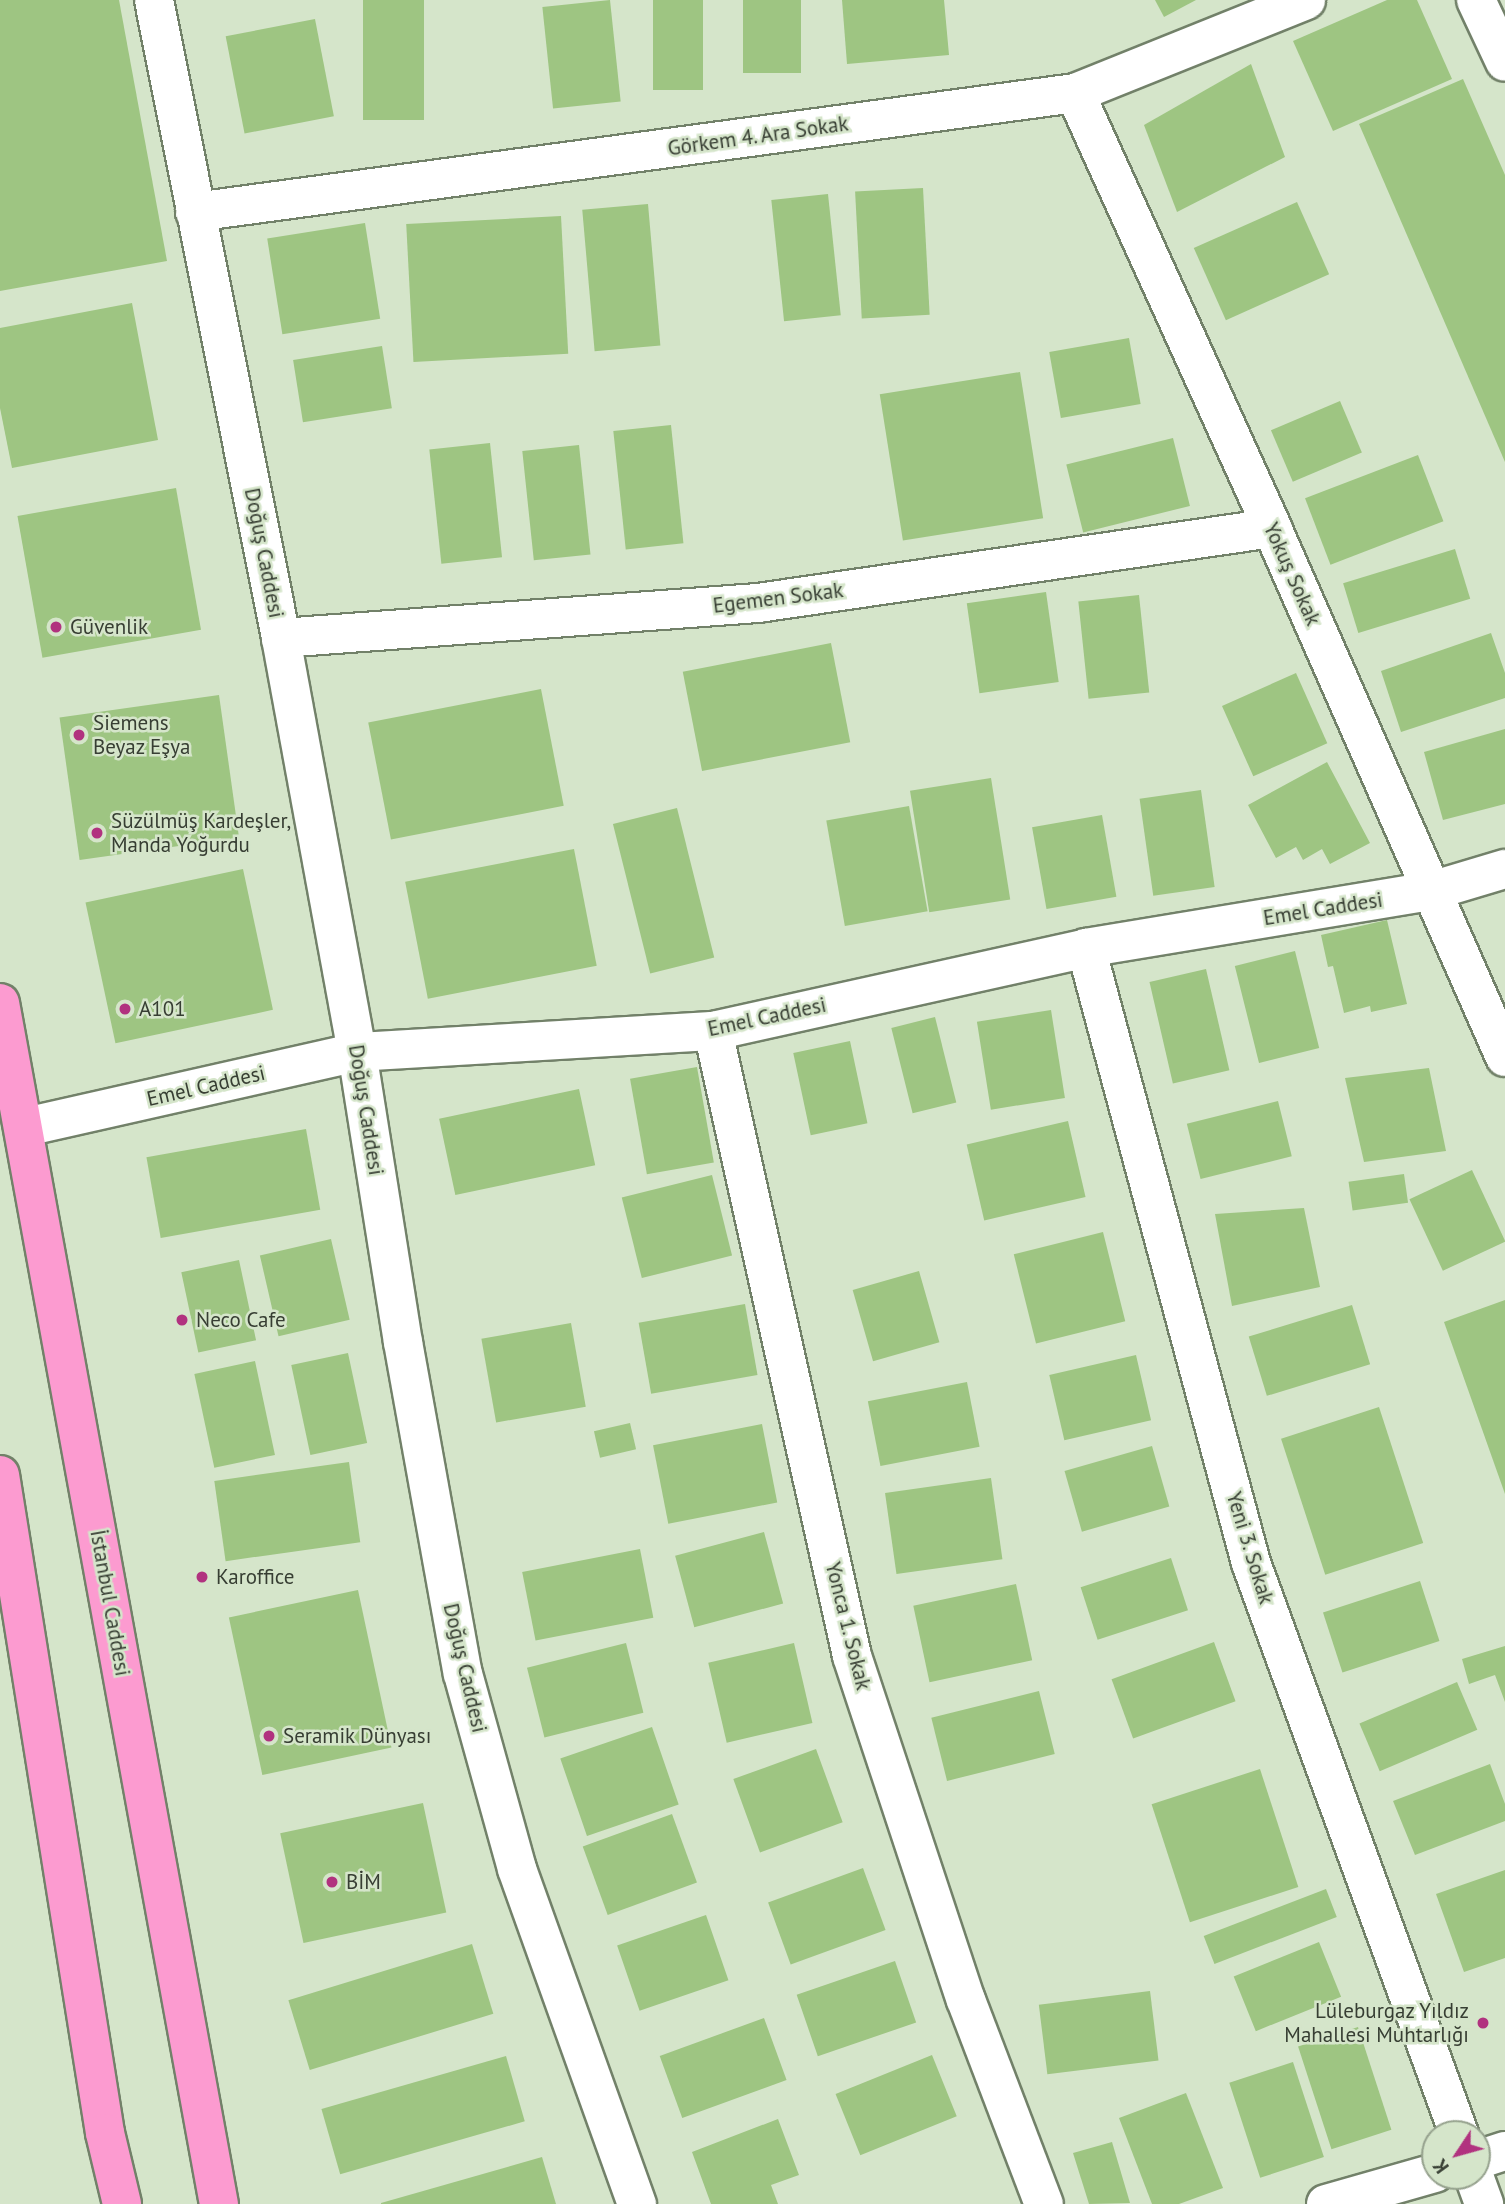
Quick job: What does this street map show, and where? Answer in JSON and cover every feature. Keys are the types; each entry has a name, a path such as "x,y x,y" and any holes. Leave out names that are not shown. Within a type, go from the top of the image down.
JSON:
{"highway":[{"name":"İstanbul Caddesi","path":"0,1003 25,1127 219,2204"},
{"path":"0,1475 7,1549 105,2133 122,2204"}],"street":[{"name":"Doğuş Caddesi","path":"154,0 281,638 357,1052 406,1355 463,1674 517,1869 637,2204"},
{"name":"Görkem 4. Ara Sokak","path":"195,212 1075,93 1306,0"},
{"path":"1476,0 1505,62"},
{"name":"Yokuş Sokak","path":"1075,93 1272,528 1505,1056"},
{"name":"Egemen Sokak","path":"281,638 758,603 1272,528"},
{"name":"Emel Caddesi","path":"25,1127 357,1052 713,1031 1086,948 1431,891 1505,869"},
{"name":"Yeni 3. Sokak","path":"1086,948 1251,1563 1454,2120"},
{"name":"Yonca 1. Sokak","path":"713,1031 852,1656 966,2000 1044,2204"},
{"path":"1326,2204 1421,2177"}],"building":[{"path":"0,0 119,0 167,261 0,291"},
{"path":"363,0 424,0 424,120 363,120"},
{"path":"610,0 621,101 553,109 542,7"},
{"path":"653,0 703,0 703,90 653,90"},
{"path":"743,0 801,0 801,73 743,73"},
{"path":"842,0 944,0 949,55 847,64"},
{"path":"1155,0 1196,0 1164,17"},
{"path":"1387,0 1417,0 1452,79 1333,131 1293,41"},
{"path":"315,19 334,116 245,134 226,36"},
{"path":"1251,64 1285,157 1177,212 1144,125"},
{"path":"1463,79 1505,175 1505,462 1359,124"},
{"path":"923,188 930,315 862,318 855,192"},
{"path":"828,194 841,315 784,321 771,200"},
{"path":"1297,202 1329,274 1226,320 1194,248"},
{"path":"648,204 660,345 595,351 582,210"},
{"path":"561,216 568,354 413,362 406,224"},
{"path":"365,223 380,319 282,334 267,238"},
{"path":"132,303 158,440 12,468 0,408 0,328"},
{"path":"1129,338 1141,404 1061,418 1049,352"},
{"path":"382,346 392,408 303,422 293,360"},
{"path":"1020,372 1043,518 903,540 880,394"},
{"path":"1340,401 1362,453 1293,482 1271,430"},
{"path":"671,425 683,543 626,549 613,431"},
{"path":"1173,438 1190,506 1083,533 1066,465"},
{"path":"490,443 502,557 441,564 429,449"},
{"path":"579,445 590,554 534,560 522,451"},
{"path":"1418,455 1443,521 1330,565 1305,498"},
{"path":"176,488 201,630 42,658 17,516"},
{"path":"1455,549 1470,599 1358,633 1343,583"},
{"path":"1046,592 1059,682 979,693 967,603"},
{"path":"1139,595 1149,692 1089,699 1078,601"},
{"path":"1491,633 1505,673 1505,698 1401,732 1381,671"},
{"path":"831,643 850,742 702,771 683,672"},
{"path":"1296,673 1327,743 1253,776 1222,706"},
{"path":"541,689 564,806 391,839 368,723"},
{"path":"219,695 239,838 80,860 60,717"},
{"path":"1505,729 1505,804 1443,820 1424,752"},
{"path":"1327,762 1370,843 1330,864 1322,849 1303,860 1296,847 1276,858 1248,805"},
{"path":"991,778 1010,899 929,912 910,791"},
{"path":"1201,790 1215,887 1153,896 1140,799"},
{"path":"909,806 928,911 845,926 826,821"},
{"path":"677,808 714,957 650,973 613,824"},
{"path":"1102,815 1116,897 1046,909 1032,827"},
{"path":"574,849 597,966 428,999 405,882"},
{"path":"243,869 273,1010 115,1043 86,902"},
{"path":"1387,920 1407,1004 1371,1012 1370,1006 1344,1013 1333,966 1328,967 1321,935"},
{"path":"1295,951 1319,1048 1259,1063 1235,966"},
{"path":"1206,969 1229,1070 1173,1083 1149,982"},
{"path":"1051,1010 1065,1098 991,1110 977,1022"},
{"path":"935,1017 956,1102 913,1113 891,1028"},
{"path":"850,1041 867,1123 811,1135 793,1053"},
{"path":"697,1067 714,1163 647,1174 630,1079"},
{"path":"1429,1068 1446,1151 1364,1162 1345,1078"},
{"path":"579,1089 595,1165 455,1195 439,1119"},
{"path":"1278,1101 1292,1156 1201,1179 1187,1124"},
{"path":"1068,1121 1086,1197 984,1220 967,1144"},
{"path":"306,1129 320,1210 161,1238 146,1157"},
{"path":"1472,1170 1505,1242 1443,1271 1409,1199"},
{"path":"1404,1174 1408,1203 1353,1211 1349,1182"},
{"path":"712,1175 732,1256 642,1278 622,1197"},
{"path":"1304,1208 1320,1287 1232,1306 1215,1214"},
{"path":"1103,1232 1125,1321 1036,1344 1014,1254"},
{"path":"331,1239 350,1320 279,1336 260,1255"},
{"path":"239,1260 256,1340 198,1352 181,1272"},
{"path":"919,1271 939,1342 873,1361 853,1290"},
{"path":"1505,1300 1505,1494 1444,1322"},
{"path":"745,1304 758,1375 651,1394 639,1323"},
{"path":"1352,1305 1370,1364 1267,1396 1249,1337"},
{"path":"571,1323 586,1407 496,1423 481,1339"},
{"path":"348,1353 367,1443 310,1455 291,1365"},
{"path":"1136,1355 1151,1420 1064,1440 1049,1375"},
{"path":"255,1361 275,1455 214,1468 194,1374"},
{"path":"967,1382 980,1447 880,1466 868,1401"},
{"path":"1379,1407 1423,1543 1325,1575 1281,1439"},
{"path":"630,1423 636,1449 600,1458 594,1431"},
{"path":"762,1424 777,1503 668,1524 653,1445"},
{"path":"1152,1446 1169,1507 1082,1532 1065,1471"},
{"path":"349,1462 360,1542 226,1561 214,1481"},
{"path":"991,1478 1002,1559 896,1574 885,1493"},
{"path":"764,1532 783,1603 694,1627 675,1556"},
{"path":"640,1549 653,1618 536,1641 522,1572"},
{"path":"1171,1558 1188,1610 1098,1640 1081,1587"},
{"path":"1420,1581 1439,1641 1342,1672 1323,1613"},
{"path":"1016,1584 1032,1660 930,1682 913,1606"},
{"path":"358,1590 391,1747 262,1775 229,1617"},
{"path":"1214,1642 1236,1701 1133,1738 1112,1679"},
{"path":"626,1643 643,1713 544,1738 527,1668"},
{"path":"794,1643 812,1723 727,1743 708,1663"},
{"path":"1505,1646 1505,1702 1495,1675 1469,1684 1462,1659"},
{"path":"1457,1682 1477,1730 1380,1771 1359,1723"},
{"path":"1039,1691 1055,1754 947,1781 931,1718"},
{"path":"652,1727 679,1805 587,1836 560,1759"},
{"path":"816,1749 843,1822 760,1852 733,1779"},
{"path":"1490,1764 1505,1804 1505,1821 1415,1855 1393,1801"},
{"path":"1260,1769 1298,1887 1190,1922 1152,1804"},
{"path":"423,1803 446,1913 303,1943 280,1833"},
{"path":"672,1814 697,1883 608,1915 583,1846"},
{"path":"863,1868 886,1930 791,1965 768,1903"},
{"path":"1505,1870 1505,1958 1464,1972 1436,1894"},
{"path":"1326,1889 1337,1917 1214,1964 1204,1936"},
{"path":"706,1915 728,1980 640,2011 617,1946"},
{"path":"1319,1942 1341,1997 1256,2031 1234,1976"},
{"path":"472,1944 493,2014 310,2070 288,2000"},
{"path":"895,1961 916,2022 818,2056 797,1995"},
{"path":"1150,1991 1159,2060 1047,2074 1039,2005"},
{"path":"764,2018 787,2080 682,2118 660,2056"},
{"path":"1358,2027 1391,2130 1331,2149 1298,2046"},
{"path":"932,2055 957,2116 860,2155 836,2094"},
{"path":"506,2056 525,2121 340,2174 321,2109"},
{"path":"1293,2062 1324,2157 1260,2178 1229,2083"},
{"path":"1186,2093 1223,2188 1179,2204 1152,2204 1119,2118"},
{"path":"778,2119 799,2175 771,2185 778,2204 711,2204 692,2152"},
{"path":"1112,2142 1130,2203 1089,2204 1073,2153"},
{"path":"542,2157 556,2204 381,2204 381,2203"}],"place":[{"name":"Güvenlik","path":"56,627"},
{"name":"Siemens Beyaz Eşya","path":"79,735"},
{"name":"Süzülmüş Kardeşler, Manda Yoğurdu","path":"97,833"},
{"name":"A101","path":"125,1009"},
{"name":"Neco Cafe","path":"182,1320"},
{"name":"Karoffice","path":"202,1577"},
{"name":"Seramik Dünyası","path":"269,1736"},
{"name":"BİM","path":"332,1882"},
{"name":"Lüleburgaz Yıldız Mahallesi Muhtarlığı","path":"1483,2023"}]}
